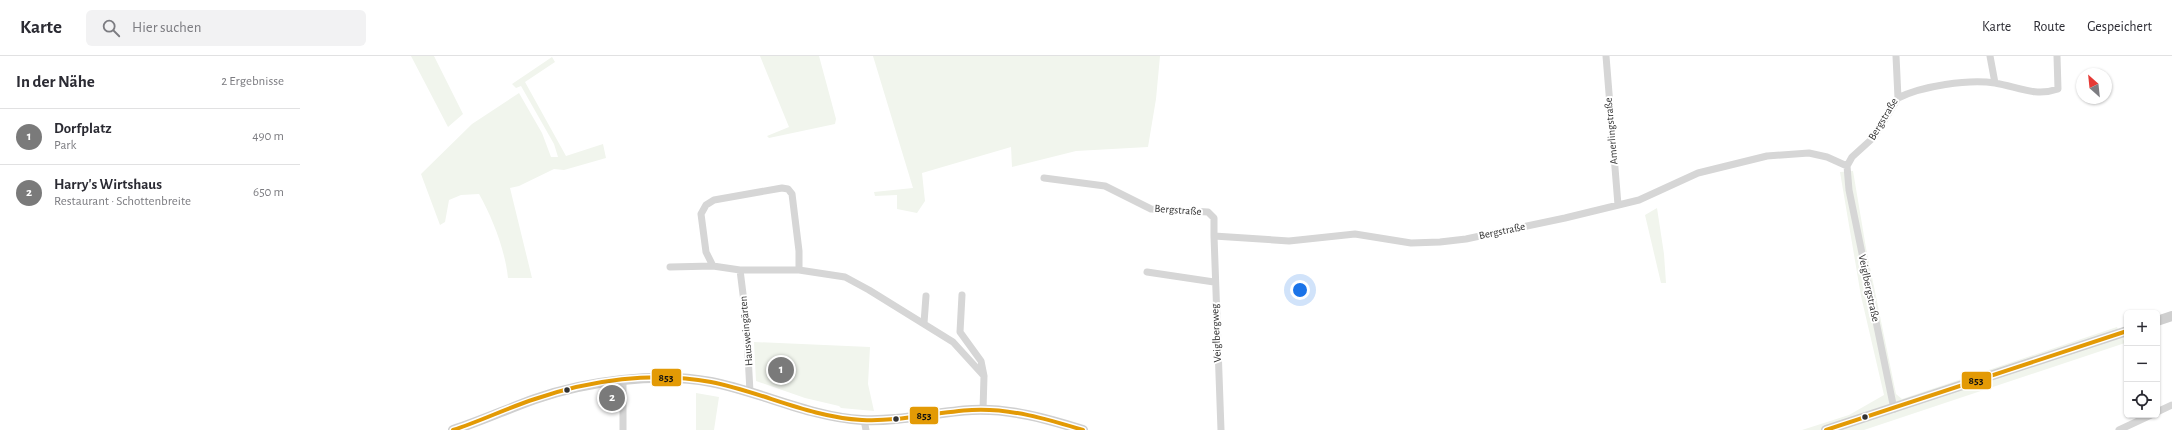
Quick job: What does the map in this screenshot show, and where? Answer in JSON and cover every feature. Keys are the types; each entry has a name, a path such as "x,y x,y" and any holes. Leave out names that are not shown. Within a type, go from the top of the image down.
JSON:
{"main road":[{"path":"2160,320 2172,316"},
{"path":"1826,430 1894,409 2124,332"},
{"path":"453,430 548,395 623,381 654,378 687,379 711,382 750,392 816,413 865,425 983,410 1021,414 1083,430"}],"street":[{"name":"Amerlingstraße","path":"1606,56 1618,205"},
{"name":"Bergstraße","path":"1044,178 1105,186 1150,209 1208,212 1214,218 1214,236 1289,241 1355,234 1411,243 1440,242 1472,238 1649,197 1704,170 1767,156 1809,153 1827,157 1847,166 1852,157 1874,137 1898,98 1896,56"},
{"path":"1990,56 1995,83"},
{"path":"1898,98 1908,94 1950,84 1995,83 2017,90 2046,93 2058,89 2056,56"},
{"name":"Veiglbergstraße","path":"1847,166 1849,190 1894,409"},
{"path":"713,266 706,252 701,214 706,206 714,200 784,188 790,190 792,194 799,251 799,270"},
{"name":"Veiglbergweg","path":"1214,236 1214,282 1221,430"},
{"path":"670,267 713,266 740,270 799,270 839,276 866,288 924,323 960,348 984,376"},
{"name":"Hausweingärten","path":"740,270 746,318 750,392"},
{"path":"1147,272 1214,282"},
{"path":"962,295 960,332 981,362 984,376 983,410"},
{"path":"924,323 926,296"},
{"path":"623,381 623,430"},
{"path":"2160,411 2172,405"},
{"path":"2119,430 2145,418"}],"shaded area":[{"path":"411,56 434,56 463,114 448,127"},
{"path":"760,56 819,56 836,119 835,124 769,138 767,136 789,127"},
{"path":"873,56 1160,56 1156,99 1148,147 1076,151 1012,167 1011,147 922,173 925,201 917,213 897,209 897,195 875,196 874,192 913,188"},
{"path":"552,57 555,62 525,82 566,156 603,144 606,158 564,170 554,169 519,186 510,188 532,278 508,278 498,235 479,194 461,195 449,200 445,222 440,225 421,174 472,124 519,93 542,133 551,157 558,157 554,144 521,86 516,88 512,84"},
{"path":"1853,171 1866,248 1896,394 1902,399 2117,327 2124,343 1864,430 1802,430 1849,415 1884,395 1861,296 1840,172"},
{"path":"1657,208 1664,254 1666,283 1661,283 1645,215"},
{"path":"754,342 870,347 868,384 874,411 841,408 839,406 805,398 756,381"},
{"path":"696,393 719,397 714,430 696,430"}],"transit line":[{"name":"853","path":"1826,430 2124,332"},
{"name":"853","path":"453,430 556,392 600,382 622,379 667,377 711,382 730,386 804,409 842,418 890,420 958,411 986,410 1028,415 1083,430"}],"place":[{"name":"Dorfplatz","path":"781,370"},
{"name":"Harry's Wirtshaus","path":"612,398"}]}
